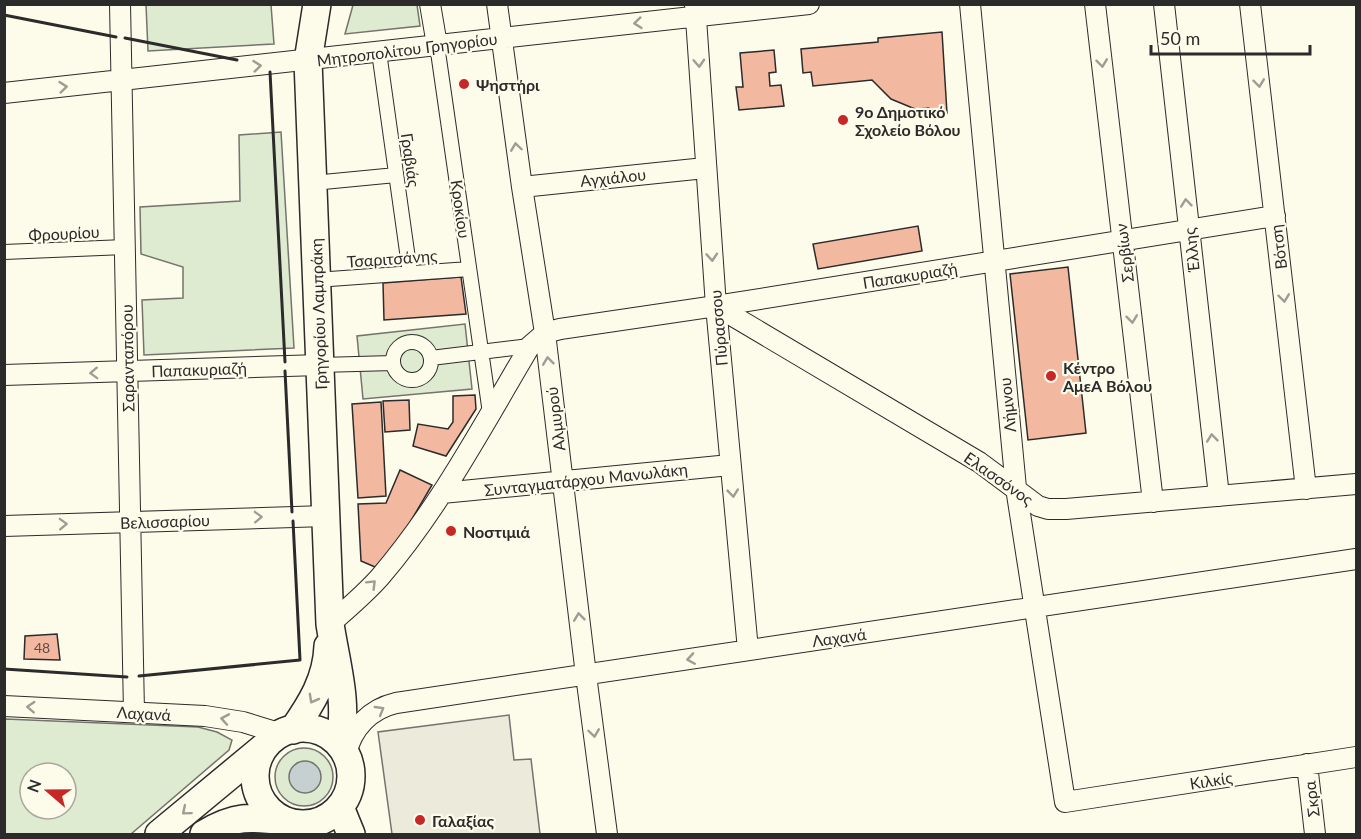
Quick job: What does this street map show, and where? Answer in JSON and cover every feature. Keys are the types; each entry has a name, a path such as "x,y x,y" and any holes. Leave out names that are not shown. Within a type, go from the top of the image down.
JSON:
{"main road":[{"name":"Γρηγορίου Λαμπράκη","path":"159,834 280,736 315,696 327,664 330,624 308,61 317,4"},
{"name":"Γρηγορίου Λαμπράκη","path":"330,624 340,678 343,749"},
{"path":"204,834 240,818 302,824 317,822 330,816 340,807 350,787 350,765 343,749 325,733 315,730 280,736 257,767 257,789 264,803 271,811 288,821"},
{"path":"340,807 351,834"}],"street":[{"name":"Σαρανταπόρου","path":"120,4 134,712"},
{"name":"Κροκίου","path":"430,4 490,412"},
{"name":"Αλμυρού","path":"497,4 545,333 586,675 608,834"},
{"name":"Μητροπολίτου Γρηγορίου","path":"4,93 501,38 694,10 809,4"},
{"name":"Λήμνου","path":"970,4 1016,488 1065,802"},
{"name":"Σερβίων","path":"1095,4 1154,502"},
{"name":"Έλλης","path":"1164,4 1219,496"},
{"name":"Βότση","path":"1250,4 1306,489"},
{"name":"Πύρασσου","path":"694,10 716,306 748,650"},
{"name":"Γραβιάς","path":"379,52 410,273"},
{"name":"Αγχιάλου","path":"522,187 705,168"},
{"path":"313,183 396,175"},
{"name":"Παπακυριαζή","path":"545,333 1275,216"},
{"name":"Φρουρίου","path":"4,252 125,247"},
{"name":"Τσαριτσάνης","path":"316,280 470,269"},
{"name":"Ελασσόνος","path":"716,306 979,462 1038,506 1048,509 1356,484"},
{"path":"330,624 379,578 409,541 442,493 530,346 545,333"},
{"path":"409,341 424,345 431,358 428,372 415,380 400,376 393,363 394,353 409,341"},
{"path":"431,358 482,350 530,346"},
{"name":"Παπακυριαζή","path":"4,375 393,363"},
{"name":"Συνταγματάρχου Μανωλάκη","path":"442,493 730,465"},
{"name":"Βελισσαρίου","path":"4,526 326,516"},
{"name":"Λαχανά","path":"343,749 357,727 389,705 1356,559"},
{"name":"Λαχανά","path":"4,706 205,716 243,722 280,736"},
{"name":"Κιλκίς","path":"1065,802 1356,757"},
{"name":"Σκρα","path":"1306,765 1315,834"}],"green space":[{"path":"146,5 271,5 274,44 148,51"},
{"path":"353,5 417,5 420,26 345,34"},
{"path":"281,132 294,348 144,355 142,300 183,298 183,267 141,254 140,207 240,201 239,135"},
{"path":"465,324 472,389 363,399 357,336"},
{"path":"5,719 198,727 217,732 232,740 229,750 131,834 5,834"},
{"path":"298,748 310,748 325,756 333,771 333,783 325,798 310,806 298,806 283,798 275,783 275,771 283,756"}],"shaded area":[{"path":"509,715 514,760 531,759 540,834 392,834 378,732"},
{"path":"305,761 316,766 321,777 316,788 305,793 294,788 289,777 294,766"}],"building":[{"path":"942,32 947,113 940,114 929,108 915,109 891,99 872,80 813,86 811,72 803,73 801,49 878,42 878,38"},
{"path":"774,50 776,72 769,73 770,86 781,85 784,106 739,110 736,87 743,87 740,53"},
{"path":"918,226 922,251 818,269 813,244"},
{"name":"Κέντρο ΑμεΑ Βόλου","path":"1068,267 1086,433 1028,440 1010,274"},
{"path":"461,277 466,314 384,320 383,283"},
{"path":"475,395 476,409 446,456 413,446 418,424 448,429 453,422 453,396"},
{"path":"409,400 410,430 385,432 383,401"},
{"path":"381,402 386,496 358,498 352,404"},
{"path":"400,470 432,485 382,570 361,561 358,504 386,503"},
{"path":"57,634 60,660 24,659 25,636"}],"wall":[{"path":"4,15 116,37"},
{"path":"125,38 237,60"},
{"path":"270,72 285,362"},
{"path":"285,371 292,512"},
{"path":"139,676 300,660 293,521"},
{"path":"4,669 127,677"}],"place":[{"name":"Ψηστήρι","path":"464,84"},
{"name":"9ο Δημοτικό Σχολείο Βόλου","path":"843,120"},
{"name":"Κέντρο ΑμεΑ Βόλου","path":"1051,376"},
{"name":"Νοστιμιά","path":"451,531"},
{"name":"Γαλαξίας","path":"420,820"}]}
